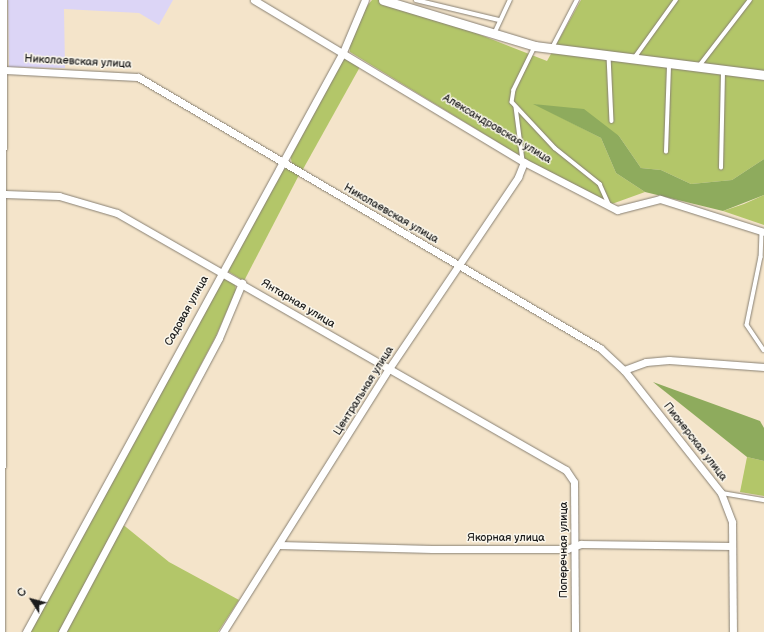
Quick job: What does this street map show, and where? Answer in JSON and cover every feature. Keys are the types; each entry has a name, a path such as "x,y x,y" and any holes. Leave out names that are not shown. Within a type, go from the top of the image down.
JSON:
{"street":[{"path":"1,632 5,194 3,0"},
{"name":"Александровская улица","path":"254,0 343,52 524,162 617,210 622,209"},
{"name":"Садовая улица","path":"26,632 222,270 343,52 365,0"},
{"path":"383,0 495,32 535,46 764,75"},
{"name":"Николаевская улица","path":"4,70 138,77 281,163 600,348 624,370"},
{"name":"Центральная улица","path":"223,632 388,370 518,177 524,162"},
{"name":"Янтарная улица","path":"5,194 59,196 97,206 222,270 388,370 566,470"},
{"path":"622,209 660,199 763,231"},
{"path":"62,632 219,338 242,283"},
{"path":"624,370 646,362 669,360 764,367"},
{"name":"Пионерская улица","path":"624,370 721,493 732,522 733,632"},
{"name":"Поперечная улица","path":"566,470 574,482 575,632"},
{"name":"Якорная улица","path":"279,545 432,549 575,546 732,546"}],"lane":[{"path":"416,0 499,20"},
{"path":"495,32 499,20 510,0"},
{"path":"552,49 577,0"},
{"path":"633,59 676,0"},
{"path":"699,67 750,0"},
{"path":"535,46 514,90 512,102 555,148 600,184 609,205 622,209"},
{"path":"609,56 612,122"},
{"path":"666,152 669,64"},
{"path":"721,168 723,70"},
{"path":"516,107 524,162"},
{"path":"763,231 762,257 747,325 764,350"},
{"path":"721,493 764,500"}],"shaded area":[{"path":"8,0 173,0 159,25 139,13 64,9 65,68 9,67"}],"green space":[{"path":"372,0 392,0 547,61 581,0 764,0 764,159 732,180 691,184 661,170 641,168 619,136 535,104 601,138 616,173 645,192 609,205 522,157 350,52 349,45 363,11"},
{"path":"343,57 361,65 302,171 292,164 290,154"},
{"path":"533,104 584,109 619,136 641,168 661,170 691,184 732,180 764,159 764,195 723,211 645,192 616,173 601,138"},
{"path":"288,168 299,175 244,281 229,272 227,266 283,169"},
{"path":"764,195 764,225 723,211 744,204"},
{"path":"222,278 235,284 236,290 216,336 59,632 30,632"},
{"path":"653,382 760,421 764,428 764,461 747,457"},
{"path":"747,457 764,461 764,496 740,492"},
{"path":"121,523 169,562 239,600 218,632 66,632"}]}
